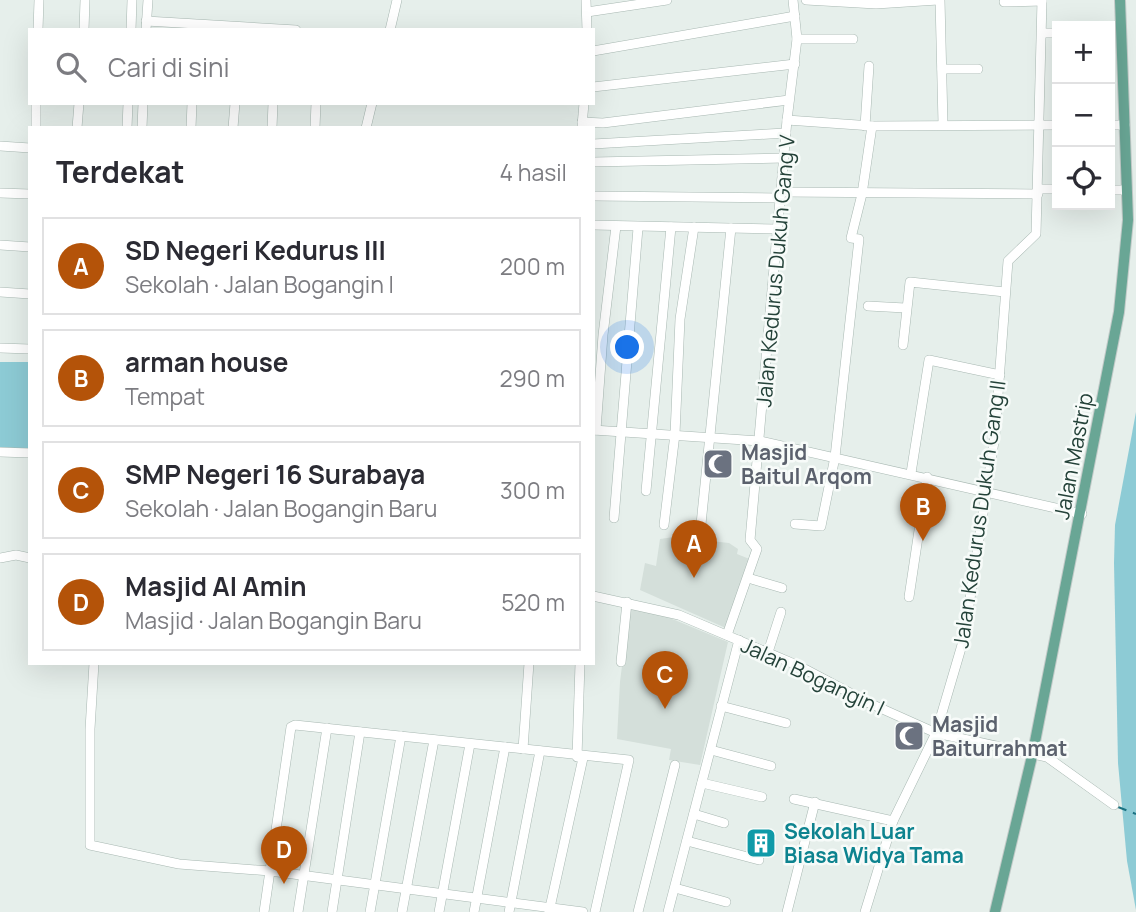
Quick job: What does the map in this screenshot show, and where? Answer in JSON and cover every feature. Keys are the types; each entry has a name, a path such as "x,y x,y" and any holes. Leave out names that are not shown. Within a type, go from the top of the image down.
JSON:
{"main road":[{"name":"Jalan Mastrip","path":"995,912 1033,752 1082,513 1119,312 1127,253 1125,125 1115,33 1120,0"}],"street":[{"path":"38,28 39,0"},
{"path":"84,28 85,0"},
{"path":"131,28 132,0"},
{"path":"148,0 146,25 244,28"},
{"path":"390,28 397,0"},
{"path":"586,0 587,28"},
{"path":"587,12 667,0"},
{"name":"Jalan Kedurus Dukuh Gang V","path":"748,578 757,549 751,542 787,120 795,64 797,38 793,0"},
{"path":"806,0 876,4 939,0 943,124"},
{"path":"1004,2 1042,1"},
{"name":"Jalan Kedurus Dukuh Gang II","path":"865,912 893,821 936,733 964,638 987,493 1000,375 1008,261 1036,234 1042,1"},
{"path":"595,51 795,16"},
{"path":"1042,33 1052,33"},
{"path":"797,38 853,39"},
{"path":"595,87 795,64"},
{"path":"794,524 821,526 835,457 859,239 851,238 862,194 868,126 869,66"},
{"path":"942,69 978,69"},
{"path":"584,105 582,125 789,100"},
{"path":"36,105 36,126"},
{"path":"77,126 79,105"},
{"path":"127,126 128,105"},
{"path":"142,126 143,105"},
{"path":"191,126 192,105"},
{"path":"233,126 235,105"},
{"path":"272,126 273,105"},
{"path":"315,126 316,105"},
{"path":"366,126 372,105"},
{"path":"787,120 868,126 1052,125"},
{"path":"1115,125 1125,125"},
{"path":"595,144 786,133"},
{"path":"0,146 28,148"},
{"path":"595,162 784,158"},
{"path":"595,196 1052,190"},
{"path":"1115,190 1127,190"},
{"path":"0,193 28,194"},
{"path":"595,225 778,229"},
{"path":"617,226 603,335 595,430 760,441 1082,513"},
{"path":"646,491 671,227"},
{"path":"664,525 675,434 680,319 694,227"},
{"path":"614,518 624,431 638,228"},
{"path":"700,534 731,228"},
{"path":"0,245 28,247"},
{"path":"902,345 908,285 914,281 1005,292"},
{"path":"0,292 28,294"},
{"path":"868,306 905,308"},
{"path":"0,348 28,349"},
{"path":"911,474 929,360 1000,375"},
{"path":"0,452 28,453"},
{"path":"909,597 927,477"},
{"path":"0,558 16,555 28,558"},
{"path":"727,635 748,578 782,588"},
{"name":"Jalan Bogangin I","path":"595,596 627,601 679,615 768,652 936,733 1033,752 1060,765 1114,805"},
{"path":"621,662 627,601"},
{"path":"768,652 781,611"},
{"path":"668,912 739,640"},
{"path":"94,665 90,729 90,845 179,864 270,871 407,889 509,908 583,912"},
{"path":"523,749 528,665"},
{"path":"549,911 580,757 580,665"},
{"path":"721,706 786,723"},
{"path":"264,912 291,727 295,725 580,757 629,760 595,912"},
{"path":"298,912 327,728"},
{"path":"332,912 360,732"},
{"path":"370,912 401,736"},
{"path":"402,912 434,740"},
{"path":"439,912 470,744"},
{"path":"474,912 505,747"},
{"path":"711,750 771,766"},
{"path":"509,908 541,751"},
{"path":"638,912 675,765"},
{"path":"702,783 762,797"},
{"path":"794,799 893,821"},
{"path":"787,912 816,803"},
{"path":"694,814 724,822"},
{"path":"687,841 759,860"},
{"path":"676,888 726,902"}],"shaded area":[{"path":"674,537 729,543 738,549 737,554 752,560 728,629 640,590 645,563 656,566 660,539"},
{"path":"636,604 728,642 700,765 669,760 671,749 617,739 620,682 629,608"}],"water":[{"path":"0,362 28,362 28,449 0,449"},
{"path":"1136,412 1136,910 1127,861 1118,763 1114,563 1115,525"}],"ferry route":[{"path":"1118,807 1136,814"}],"place":[{"name":"Masjid Baitul Arqom","path":"718,464"},
{"name":"arman house","path":"923,541"},
{"name":"SD Negeri Kedurus III","path":"694,578"},
{"name":"SMP Negeri 16 Surabaya","path":"665,709"},
{"name":"Masjid Baiturrahmat","path":"909,736"},
{"name":"Sekolah Luar Biasa Widya Tama","path":"761,843"},
{"name":"Masjid Al Amin","path":"284,884"}]}
